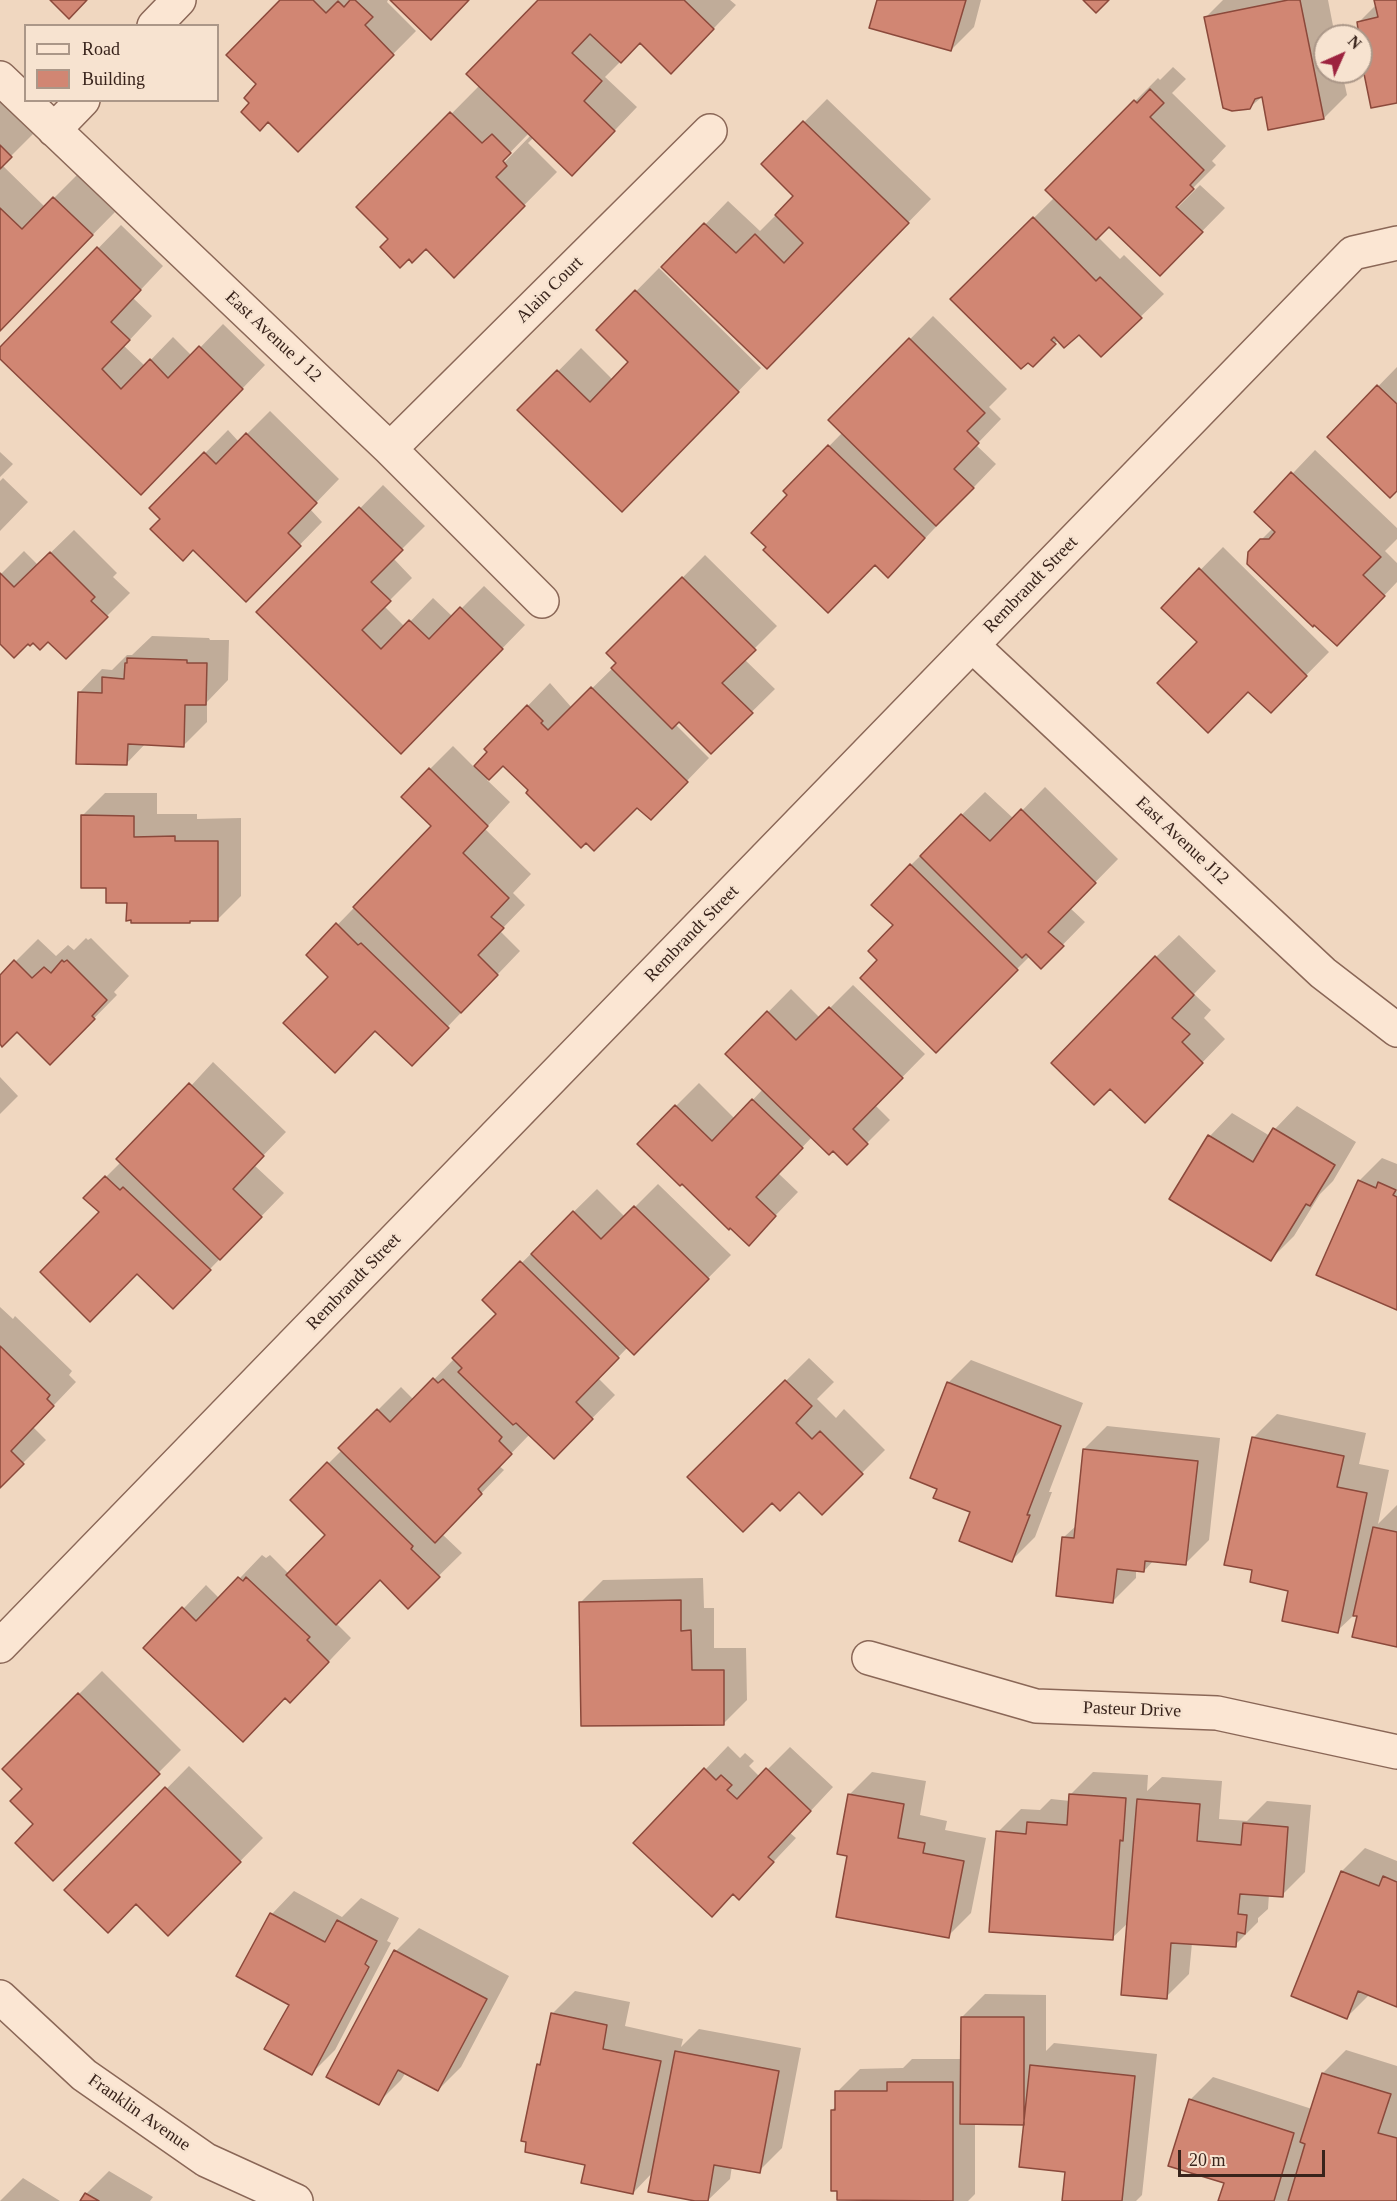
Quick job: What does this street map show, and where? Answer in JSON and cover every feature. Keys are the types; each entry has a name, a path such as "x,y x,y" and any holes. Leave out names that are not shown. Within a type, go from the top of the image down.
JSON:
{"street":[{"path":"156,24 179,0"},
{"name":"East Avenue J 12","path":"0,78 24,101"},
{"name":"East Avenue J 12","path":"25,102 390,449 542,601"},
{"path":"54,130 81,102"},
{"name":"Alain Court","path":"390,449 710,131"},
{"name":"Rembrandt Street","path":"0,1646 1353,254 1397,243"},
{"name":"East Avenue J12","path":"973,646 1323,973 1397,1030"},
{"name":"Pasteur Drive","path":"869,1658 1036,1706 1217,1713 1397,1752"},
{"name":"Franklin Avenue","path":"0,1997 84,2075 206,2160 296,2201"}],"building":[{"path":"50,0 87,0 69,19"},
{"path":"280,0 313,0 326,13 338,1 344,7 350,0 355,0 373,17 365,25 394,55 298,152 268,122 260,131 241,112 249,103 244,98 256,84 226,55"},
{"path":"390,0 469,0 431,40"},
{"path":"538,0 684,0 714,29 671,74 640,43 621,63 590,34 572,53 602,81 584,101 615,131 572,176 466,74"},
{"path":"877,0 966,0 951,51 869,28"},
{"path":"1083,0 1109,0 1096,13"},
{"path":"1288,0 1300,0 1313,64 1313,84 1317,84 1324,119 1268,130 1262,97 1255,99 1250,109 1232,111 1223,108 1204,17"},
{"path":"1374,0 1397,0 1397,103 1371,108 1366,84 1373,84 1373,24 1357,24 1357,22 1378,17"},
{"path":"1150,89 1164,103 1150,117 1204,170 1190,185 1194,189 1176,207 1203,232 1160,276 1109,227 1096,240 1045,190 1134,100 1137,103"},
{"path":"450,112 482,143 492,134 511,153 503,161 507,166 496,177 525,206 454,278 426,249 412,263 409,259 400,268 380,247 388,239 356,207"},
{"path":"803,121 909,223 767,369 661,267 704,223 736,253 755,234 784,263 803,243 775,215 793,196 761,164"},
{"path":"0,145 12,157 0,169"},
{"path":"53,197 93,235 0,331 0,208 22,229"},
{"path":"1033,217 1096,281 1100,277 1142,318 1101,357 1079,335 1064,348 1054,337 1051,340 1056,344 1033,367 1028,363 1021,369 950,299"},
{"path":"97,247 141,290 111,322 130,340 102,369 121,389 150,359 168,378 199,346 243,389 141,495 0,359 0,347"},
{"path":"635,290 739,392 622,512 517,410 557,370 590,402 628,362 596,330"},
{"path":"909,338 985,413 967,431 979,443 954,469 974,488 936,526 828,420"},
{"path":"1377,385 1397,404 1397,491 1390,498 1327,437"},
{"path":"246,433 317,503 288,533 301,546 246,602 193,550 183,561 150,529 160,519 149,508 204,452 216,464"},
{"path":"828,445 925,538 888,578 875,565 828,613 763,550 766,547 751,533 787,495 783,491"},
{"path":"1291,472 1381,557 1363,575 1385,596 1337,646 1314,625 1313,627 1247,564 1248,552 1260,539 1269,539 1275,532 1254,512"},
{"path":"359,507 403,550 371,582 391,601 362,630 381,649 409,620 429,639 460,607 503,649 401,754 256,612"},
{"path":"50,552 95,597 91,601 108,617 66,659 48,642 40,650 33,643 30,646 28,644 14,658 0,644 0,573 14,587"},
{"path":"1199,568 1307,676 1271,713 1248,692 1208,733 1157,683 1197,642 1161,608"},
{"path":"682,577 756,650 722,683 753,713 711,754 679,722 672,729 611,668 616,663 606,653"},
{"path":"127,658 207,663 206,705 185,705 184,747 128,744 127,765 76,764 78,692 102,693 102,677 124,679"},
{"path":"591,687 688,782 651,820 637,808 594,851 586,843 581,848 526,793 528,790 503,766 489,780 474,766 487,752 484,749 527,705 543,721 541,723 548,730"},
{"path":"429,768 488,826 463,853 509,898 491,917 504,928 478,955 498,975 461,1013 353,907 431,826 401,797"},
{"path":"1021,809 1096,883 1048,932 1064,946 1041,969 1026,954 1022,958 920,856 961,814 990,841"},
{"path":"81,815 134,816 134,837 175,836 175,841 218,841 218,921 131,923 131,920 126,921 127,903 106,903 106,888 81,888"},
{"path":"910,864 1018,970 936,1053 860,978 877,960 868,951 893,925 871,905"},
{"path":"336,923 358,945 361,943 449,1028 412,1066 375,1031 335,1073 283,1023 328,977 306,955"},
{"path":"1155,956 1194,995 1172,1018 1190,1034 1182,1042 1203,1063 1145,1123 1110,1089 1094,1105 1051,1063"},
{"path":"14,960 32,978 44,967 51,973 62,960 64,962 67,960 107,1000 92,1016 95,1019 50,1065 17,1032 2,1047 0,1044 0,975"},
{"path":"829,1007 903,1078 853,1129 868,1144 847,1165 833,1151 829,1155 725,1054 767,1011 796,1040"},
{"path":"189,1083 264,1156 233,1189 262,1217 220,1260 116,1159"},
{"path":"752,1099 803,1148 756,1197 776,1216 749,1246 730,1228 729,1230 682,1184 680,1186 637,1144 675,1105 712,1141"},
{"path":"1273,1128 1335,1165 1310,1206 1306,1204 1271,1261 1169,1199 1208,1135 1253,1162"},
{"path":"105,1176 120,1190 123,1187 211,1270 173,1309 137,1274 90,1322 40,1272 99,1212 83,1198"},
{"path":"1358,1180 1376,1188 1378,1182 1396,1190 1393,1195 1397,1197 1397,1310 1316,1275"},
{"path":"634,1206 709,1279 634,1355 531,1254 573,1211 601,1239"},
{"path":"520,1261 619,1358 576,1402 593,1419 554,1459 516,1423 513,1425 458,1372 462,1368 452,1358 496,1314 482,1300"},
{"path":"0,1346 50,1395 47,1399 54,1406 11,1451 24,1464 0,1488"},
{"path":"433,1378 438,1383 443,1379 502,1437 499,1441 512,1454 478,1489 482,1494 435,1543 338,1448 377,1409 390,1422"},
{"path":"785,1380 812,1406 796,1423 812,1439 820,1431 863,1474 822,1515 799,1492 780,1511 772,1503 743,1532 687,1477"},
{"path":"947,1382 1061,1426 1027,1515 1030,1515 1012,1562 959,1541 970,1512 933,1498 937,1489 910,1478"},
{"path":"1252,1437 1344,1456 1337,1487 1367,1493 1338,1633 1282,1621 1288,1591 1250,1582 1252,1570 1224,1565"},
{"path":"1083,1449 1198,1461 1186,1565 1145,1561 1144,1572 1117,1569 1113,1603 1056,1596 1062,1537 1074,1538"},
{"path":"327,1462 413,1546 411,1549 440,1577 408,1609 380,1580 336,1625 286,1575 325,1535 290,1500"},
{"path":"1373,1527 1397,1532 1397,1647 1352,1637 1357,1616 1353,1616"},
{"path":"238,1577 243,1581 246,1577 310,1637 307,1640 329,1662 290,1703 285,1698 243,1742 143,1648 182,1607 196,1621"},
{"path":"681,1600 681,1631 691,1630 692,1670 724,1670 724,1725 581,1726 579,1602"},
{"path":"78,1693 160,1774 53,1881 15,1843 33,1824 10,1801 22,1789 2,1769"},
{"path":"704,1768 716,1780 721,1775 732,1785 727,1790 737,1799 766,1768 811,1811 768,1857 774,1862 739,1900 733,1894 712,1917 633,1843"},
{"path":"165,1787 241,1862 168,1936 136,1904 108,1933 64,1890"},
{"path":"848,1794 904,1804 898,1838 925,1843 923,1853 964,1861 949,1938 836,1917 847,1856 837,1854"},
{"path":"1069,1794 1126,1798 1123,1841 1120,1840 1113,1940 989,1932 996,1831 1026,1834 1027,1822 1067,1825"},
{"path":"1137,1799 1200,1804 1197,1841 1241,1845 1243,1823 1288,1827 1283,1897 1240,1894 1238,1914 1247,1915 1245,1934 1237,1932 1236,1947 1171,1943 1167,1999 1121,1995"},
{"path":"1341,1871 1379,1886 1383,1876 1397,1882 1397,2007 1358,1991 1347,2019 1291,1996"},
{"path":"270,1913 325,1942 337,1920 377,1941 365,1964 369,1967 312,2075 264,2049 289,2005 236,1976"},
{"path":"394,1950 487,1999 438,2091 398,2070 379,2105 326,2077"},
{"path":"551,2013 607,2025 603,2049 661,2061 633,2194 581,2183 585,2165 525,2152 526,2142 521,2141 537,2064 540,2065"},
{"path":"961,2017 1024,2017 1024,2125 960,2124"},
{"path":"675,2051 779,2071 760,2173 714,2165 708,2201 695,2201 648,2192"},
{"path":"1030,2065 1135,2076 1122,2201 1062,2201 1065,2172 1019,2167"},
{"path":"1322,2073 1391,2094 1378,2133 1397,2138 1397,2201 1288,2201 1305,2144 1300,2142"},
{"path":"887,2082 953,2082 953,2201 837,2200 837,2191 831,2191 831,2110 835,2110 835,2091 887,2091"},
{"path":"1189,2099 1294,2133 1274,2201 1218,2201 1224,2183 1168,2166"},
{"path":"85,2193 99,2201 80,2201"}]}
